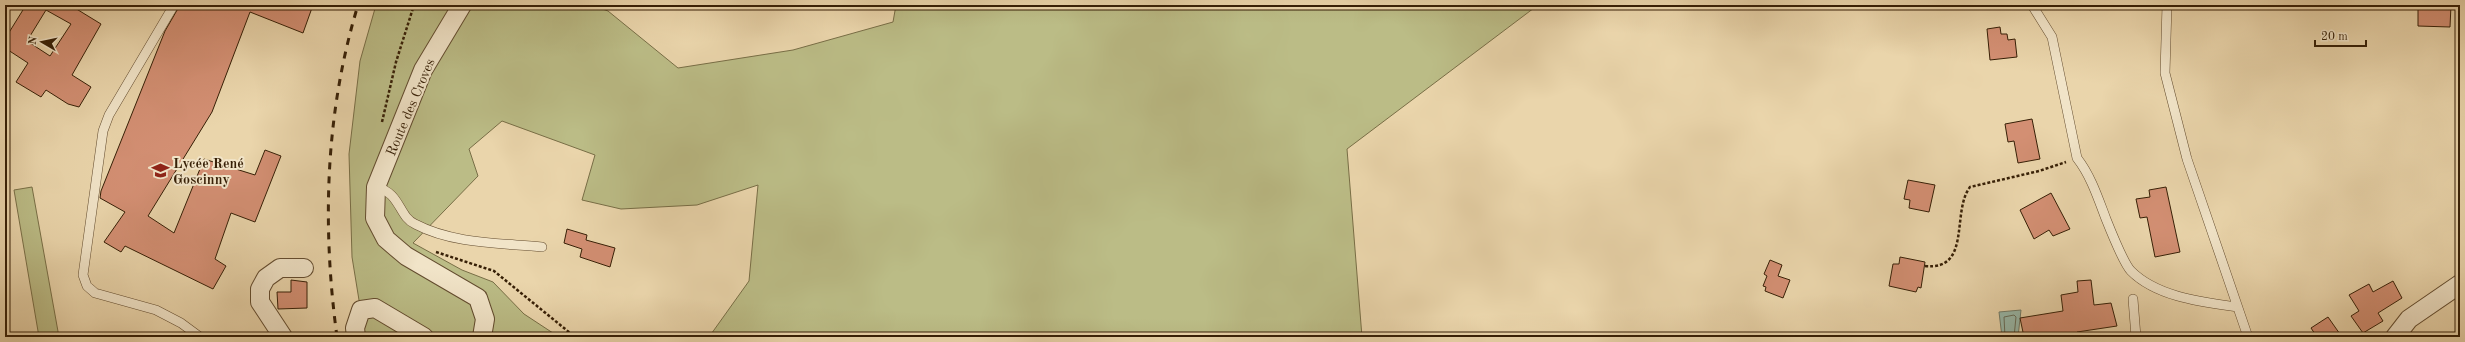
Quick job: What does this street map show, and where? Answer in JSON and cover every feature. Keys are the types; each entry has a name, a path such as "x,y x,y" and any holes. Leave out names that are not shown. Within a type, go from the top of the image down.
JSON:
{"street":[{"name":"Route des Croves","path":"462,5 423,70 376,188 375,218 386,239 406,256 478,298 485,319 482,337"},
{"path":"283,337 260,302 260,289 266,278 280,268 304,268"},
{"path":"2395,337 2409,319 2460,284"},
{"path":"356,337 355,328 361,310 375,308 424,337"}],"lane":[{"path":"174,5 160,25 107,121 102,139 83,275 87,286 95,293 156,310 181,323 200,337"},
{"path":"2032,5 2052,37 2078,158 2087,170 2108,224 2130,270 2157,288 2200,302 2237,307"},
{"path":"2167,5 2165,73 2187,159 2248,337"},
{"path":"376,188 388,190 413,224 443,235 542,247"},
{"path":"2133,299 2136,337"}],"path":[{"path":"380,128 396,62 414,5"},
{"path":"1925,266 1937,267 1948,262 1955,251 1964,195 1970,187 2039,171 2078,158"},
{"path":"432,250 494,271 575,337"}],"green space":[{"path":"376,5 592,5 608,11 678,68 793,50 893,22 896,5 1538,5 1347,149 1362,337 709,337 749,281 758,185 697,205 621,209 582,200 595,155 502,121 469,149 478,176 413,243 462,270 493,282 524,314 559,337 365,337 352,257 349,154 360,61"},
{"path":"32,187 59,337 39,337 14,190"}],"water":[{"path":"2021,310 2018,337 2002,337 1999,312"}],"building":[{"path":"26,5 70,5 101,24 72,75 91,87 79,107 68,104 46,90 41,97 16,82 28,63 5,48 5,39","holes":["46,10 71,24 50,56 27,41"]},
{"path":"180,5 313,5 303,33 250,12 212,112 148,216 174,233 204,159 255,175 265,150 281,156 255,222 231,213 215,259 226,266 213,289 125,246 121,252 104,242 125,212 100,198 101,191 165,31"},
{"path":"2418,5 2451,5 2450,27 2418,26"},
{"path":"2000,27 2001,34 2007,34 2008,40 2015,39 2017,57 1990,60 1987,29"},
{"path":"2032,119 2040,159 2018,163 2014,141 2008,142 2005,124"},
{"path":"1908,180 1935,185 1929,212 1909,208 1910,200 1904,199"},
{"path":"2166,187 2180,252 2155,257 2147,217 2140,218 2136,199 2150,197 2149,190"},
{"path":"2051,193 2070,229 2053,236 2049,230 2034,239 2020,210"},
{"path":"567,229 587,235 586,240 615,248 610,267 580,257 582,249 564,243"},
{"path":"1900,257 1925,262 1921,288 1918,287 1916,292 1889,286 1893,264 1899,264"},
{"path":"1770,260 1782,265 1778,276 1790,280 1783,298 1765,291 1766,287 1763,286 1767,276 1764,274"},
{"path":"291,280 307,282 307,308 278,309 277,292 291,292"},
{"path":"2091,280 2094,305 2111,303 2117,326 2077,332 2077,335 2068,337 2024,337 2020,318 2063,311 2061,295 2078,292 2077,281"},
{"path":"2393,281 2402,298 2378,313 2383,321 2363,333 2351,316 2359,311 2349,295 2369,284 2373,292"},
{"path":"2328,317 2342,337 2317,337 2311,328"}],"railway":[{"path":"337,337 329,253 328,212 330,170 333,128 339,87 347,46 358,5"}],"place":[{"name":"Lycée René Goscinny","path":"160,171"}]}
